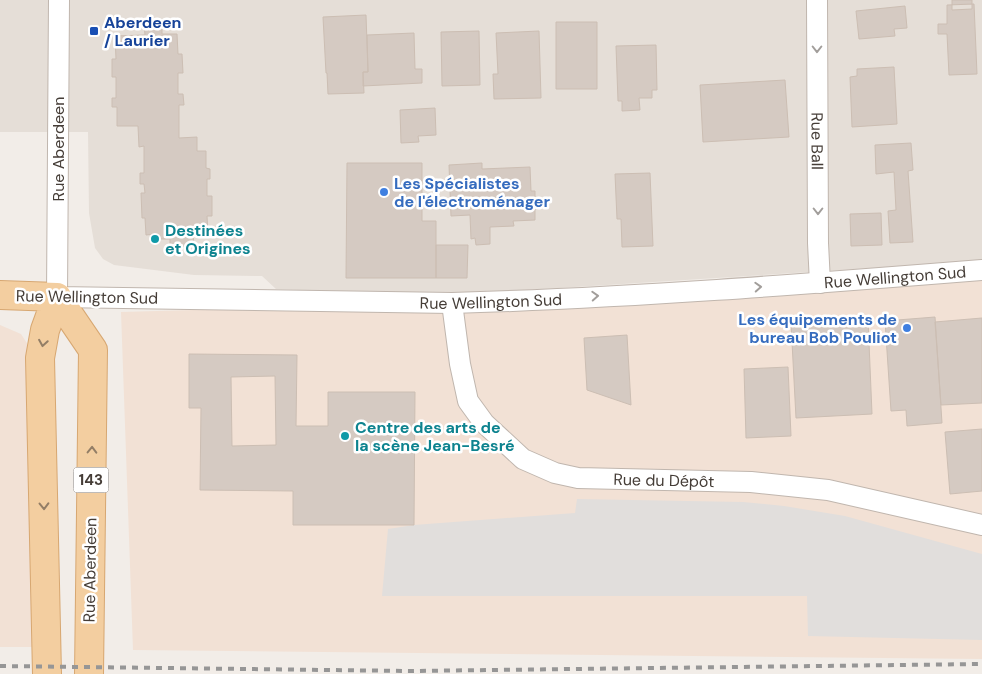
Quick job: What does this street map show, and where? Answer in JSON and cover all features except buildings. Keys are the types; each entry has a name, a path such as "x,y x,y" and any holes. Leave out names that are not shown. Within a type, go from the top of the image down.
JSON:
{"main road":[{"name":"Rue Wellington Sud","path":"0,295 57,297"},
{"name":"Rue Aberdeen","path":"47,674 40,358 45,330 57,297"},
{"name":"Rue Aberdeen","path":"57,297 93,350 89,674"}],"street":[{"name":"Rue Aberdeen","path":"57,297 59,0"},
{"name":"Rue Ball","path":"817,0 820,283"},
{"name":"Rue Wellington Sud","path":"57,297 452,303 820,283 982,270"},
{"name":"Rue du Dépôt","path":"452,303 460,364 468,401 484,423 515,453 523,459 555,473 578,478 751,482 828,490 982,525"}],"shaded area":[{"path":"0,0 982,0 982,261 435,296 276,289 262,276 194,275 114,265 103,259 95,248 89,213 88,132 0,132"},
{"path":"982,270 982,659 133,650 121,312 452,303"},
{"path":"0,325 21,334 32,351 38,647 0,647"},
{"path":"577,499 743,502 784,506 845,516 982,554 982,640 808,636 807,596 382,596 388,529 414,525 575,513"}],"railway":[{"path":"0,666 410,671 982,664"}],"place":[{"name":"Aberdeen / Laurier","path":"94,31"},
{"name":"Les Spécialistes de l'électroménager","path":"384,192"},
{"name":"Destinées et Origines","path":"155,239"},
{"name":"Les équipements de bureau Bob Pouliot","path":"907,328"},
{"name":"Centre des arts de la scène Jean-Besré","path":"345,436"}]}
